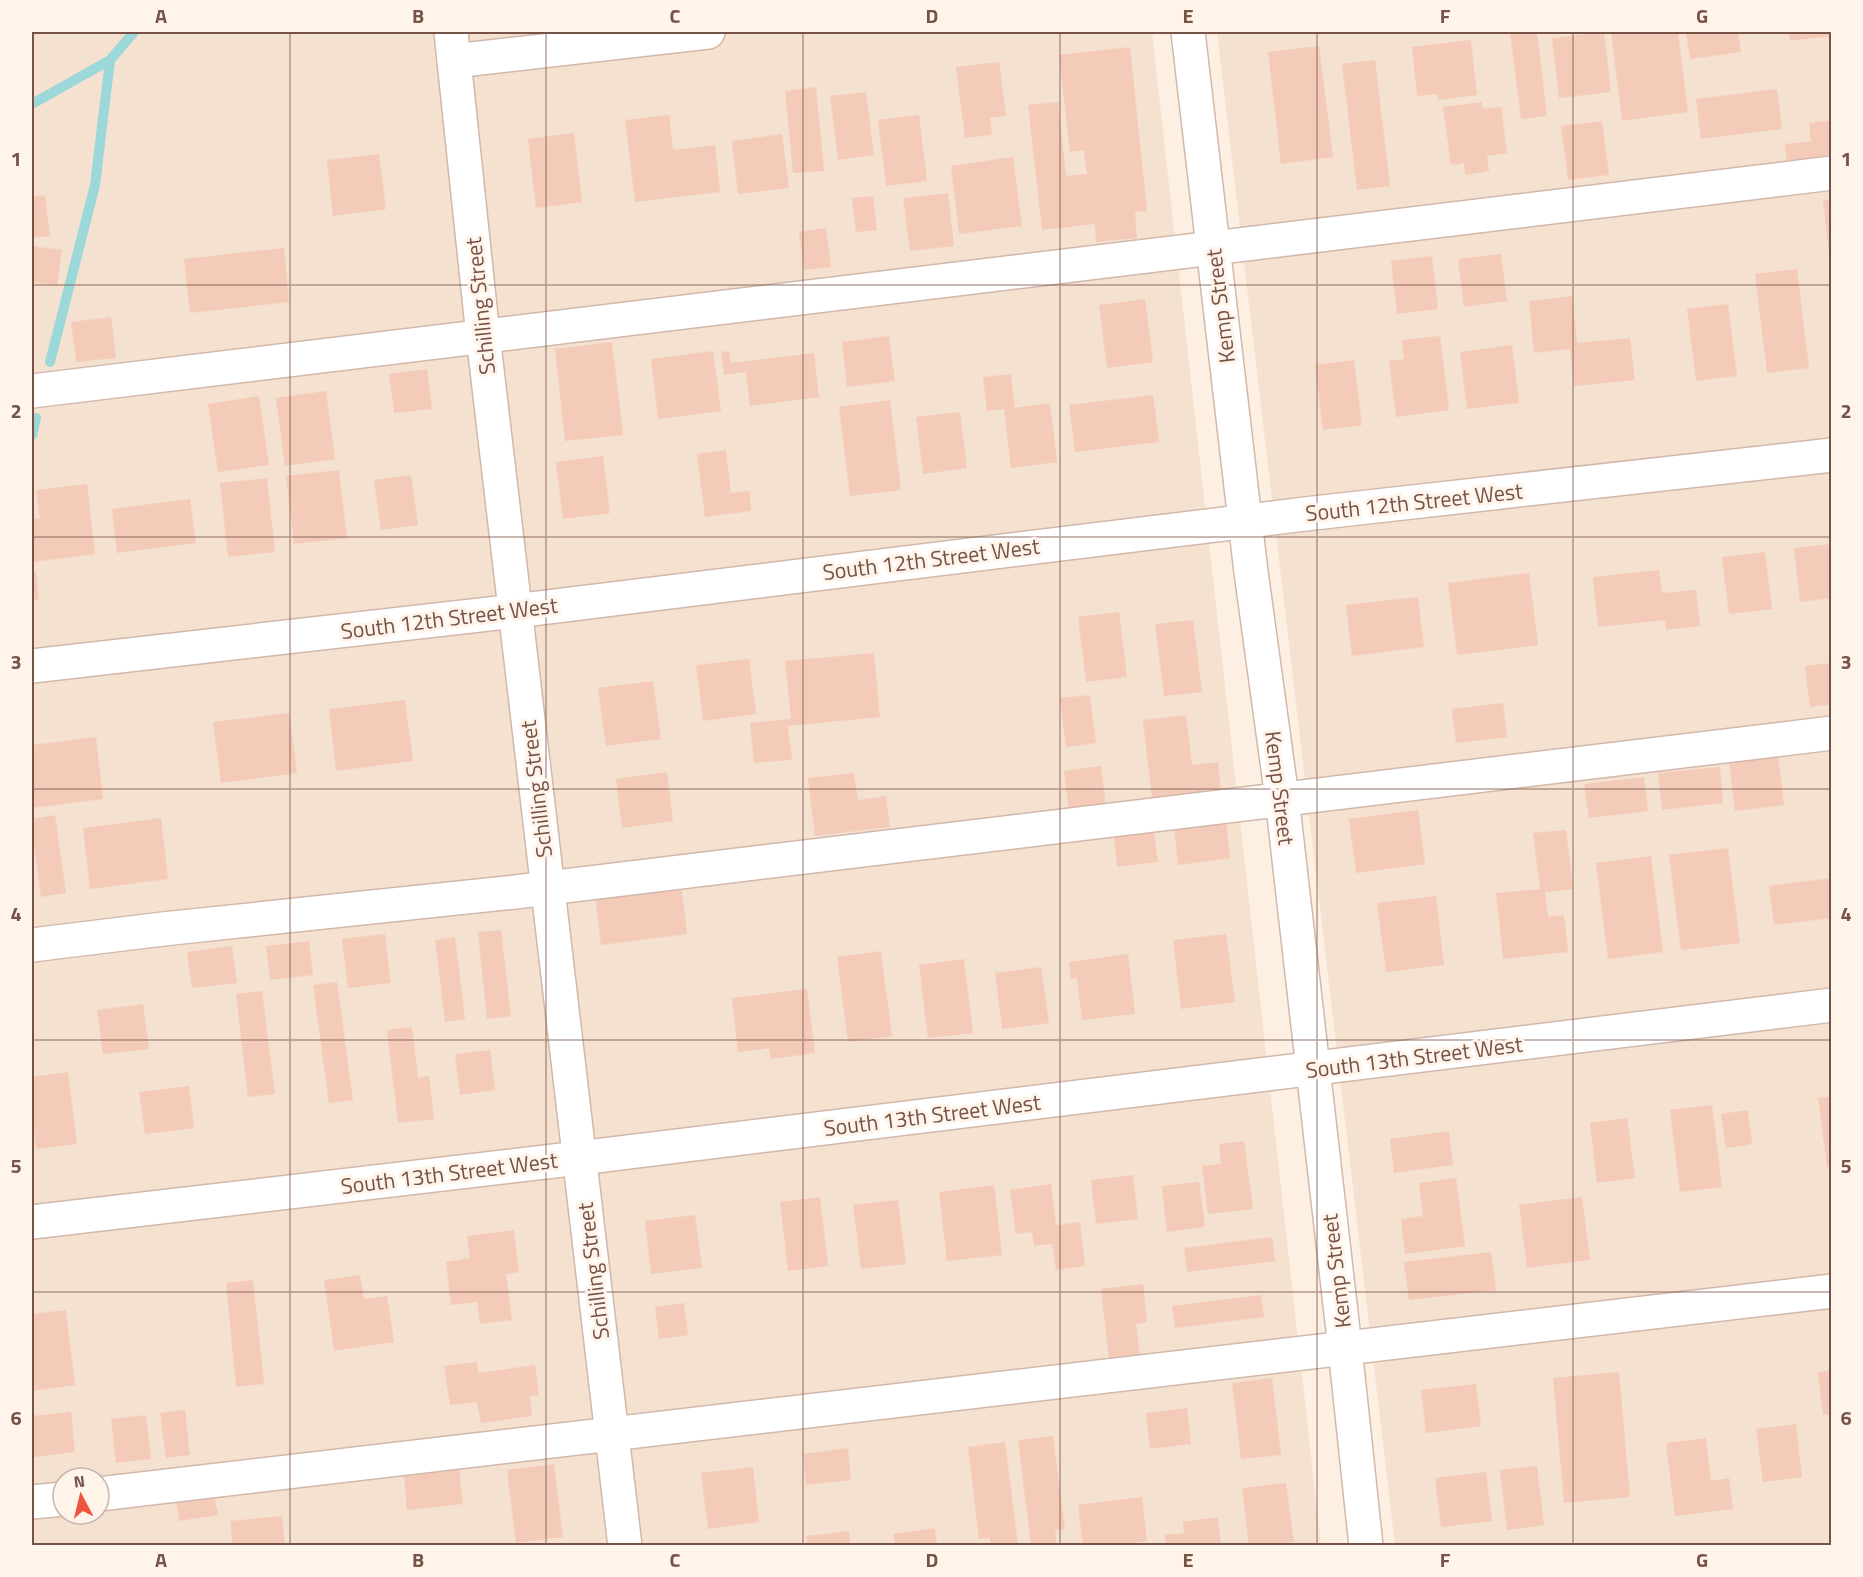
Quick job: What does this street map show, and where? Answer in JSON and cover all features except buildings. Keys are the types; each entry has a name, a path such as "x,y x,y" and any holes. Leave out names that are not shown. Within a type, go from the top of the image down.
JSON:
{"street":[{"path":"452,46 708,32"},
{"name":"Kemp Street","path":"1188,32 1245,521 1282,798 1346,1348 1366,1545"},
{"name":"Schilling Street","path":"452,46 514,611 625,1545"},
{"path":"32,391 1832,173"},
{"name":"South 12th Street West","path":"32,666 514,611 1245,521 1832,455"},
{"path":"32,945 548,888 1832,732"},
{"name":"South 13th Street West","path":"32,1222 1313,1070 1832,1005"},
{"path":"111,1493 1832,1291"},
{"path":"32,1502 51,1500"}],"shaded area":[{"path":"32,32 1152,32 1321,1545 32,1546"},
{"path":"1217,32 1831,32 1831,1542 1806,1546 1395,1545"}],"waterway":[{"path":"32,104 110,60 134,32"},
{"path":"50,362 95,185 110,60"},
{"path":"32,435 36,418"}]}
